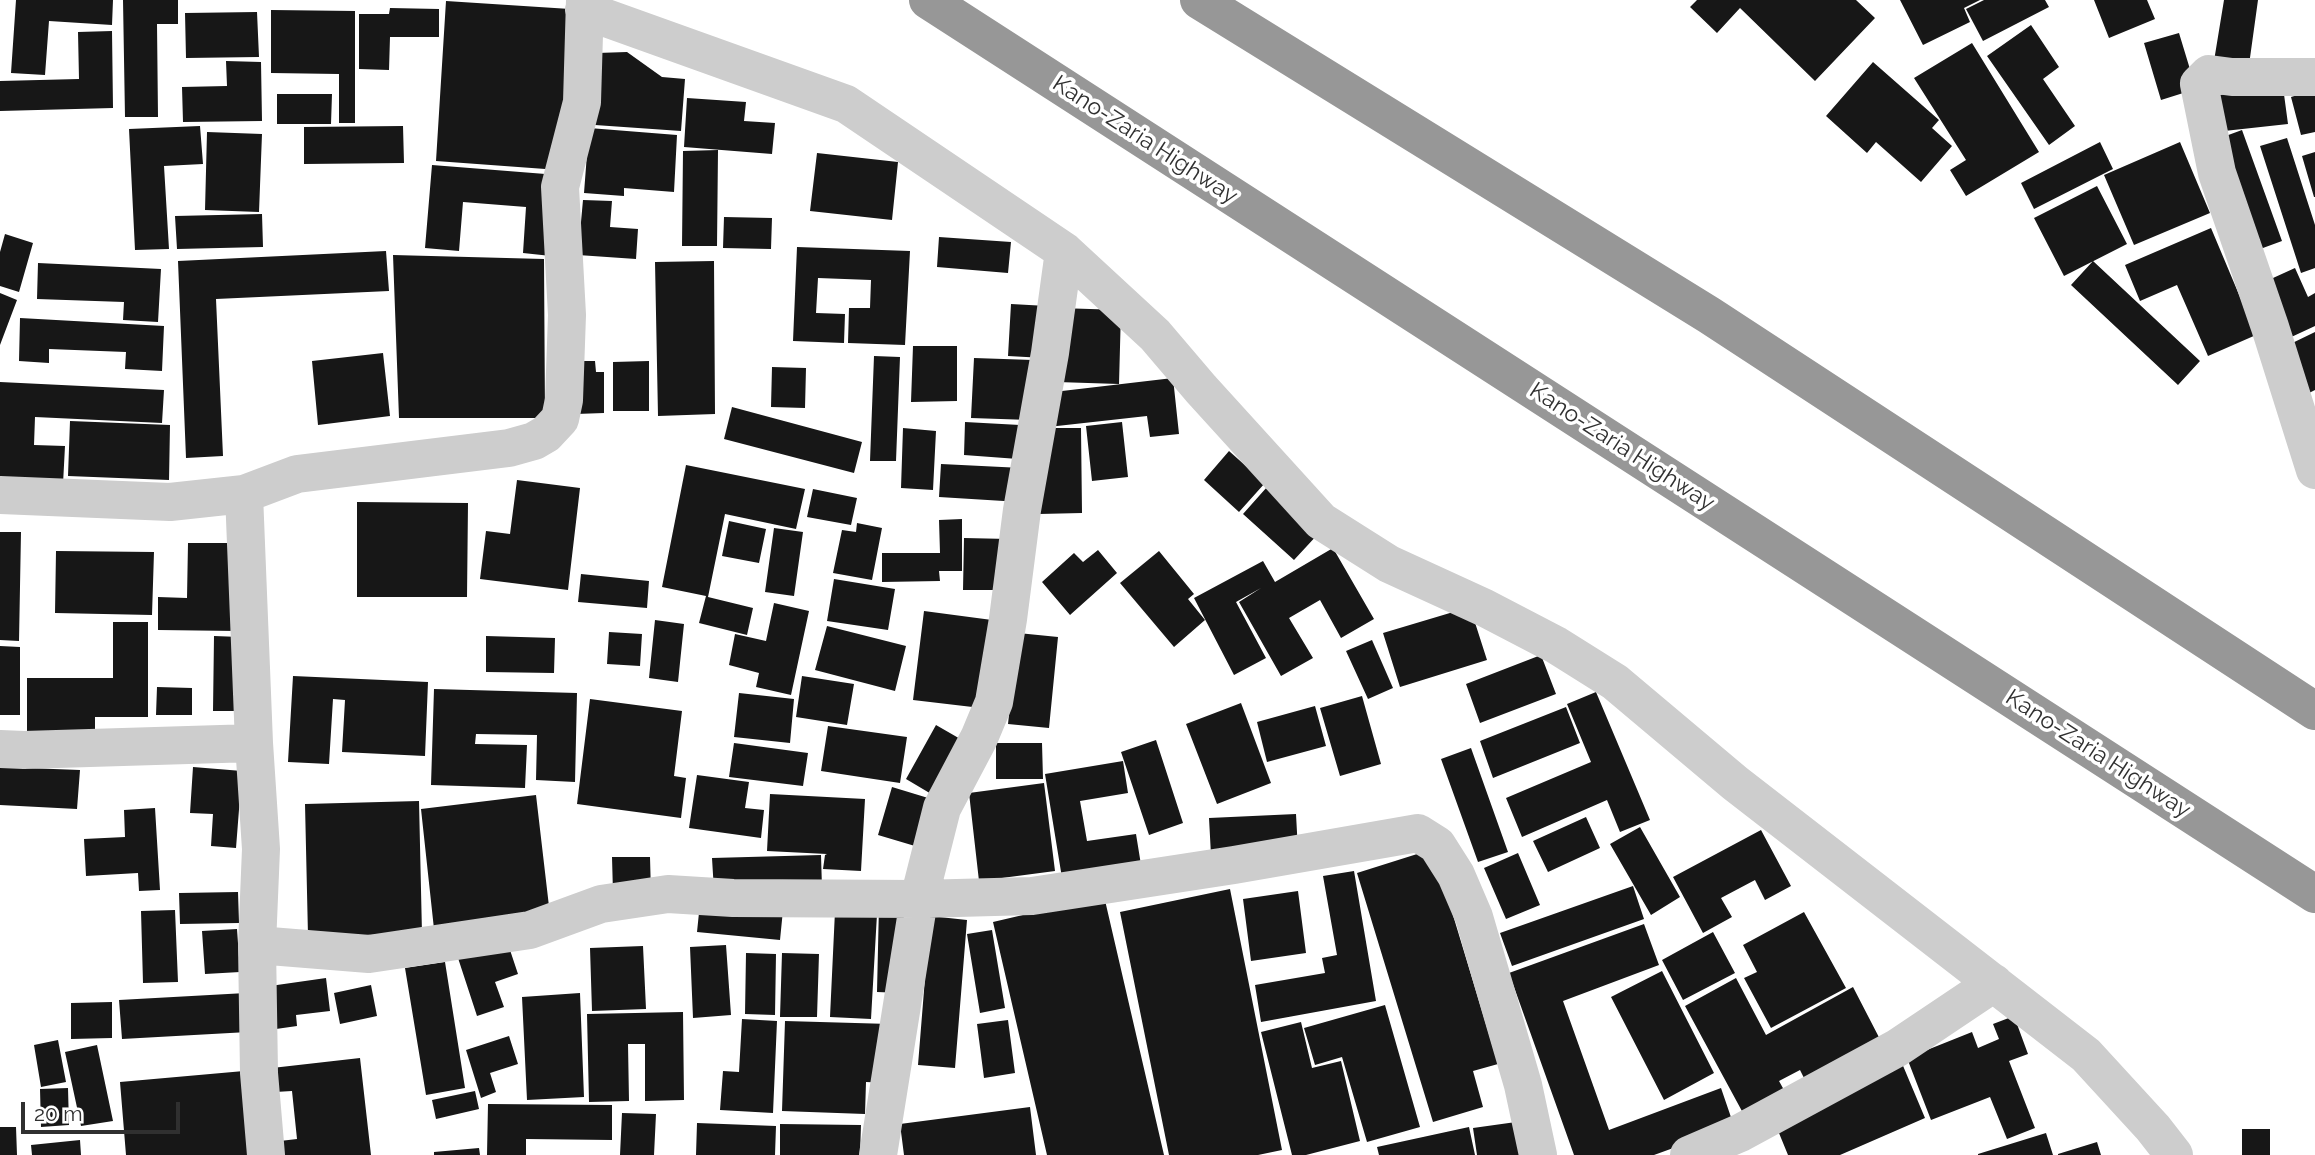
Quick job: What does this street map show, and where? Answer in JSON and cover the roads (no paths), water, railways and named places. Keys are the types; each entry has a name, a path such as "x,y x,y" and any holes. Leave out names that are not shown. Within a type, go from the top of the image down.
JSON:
{"highway":[{"name":"Kano-Zaria Highway","path":"928,0 2315,894"},
{"path":"1199,0 1709,315 2315,711"}],"street":[{"path":"0,495 170,502 244,494 297,474 509,448 534,441 545,434 560,419 564,400 566,315 560,187 582,102 585,5 846,104 1064,251 1155,335 1200,389 1321,521 1389,564 1485,608 1556,645 1615,682 1735,783 2086,1055 2174,1155"},
{"path":"2315,77 2210,75 2199,84 2217,173 2315,470"},
{"path":"878,1155 919,899 942,808 979,738 994,702 1064,251"},
{"path":"244,494 261,849 257,945 259,1073 266,1155"},
{"path":"0,748 24,750 254,743"},
{"path":"257,945 369,954 530,930 601,904 668,894 733,898 919,899 1032,896 1418,833 1437,845 1456,875 1474,917 1523,1085 1538,1155"},
{"path":"1689,1155 1740,1133 1898,1048 1994,983"}]}
